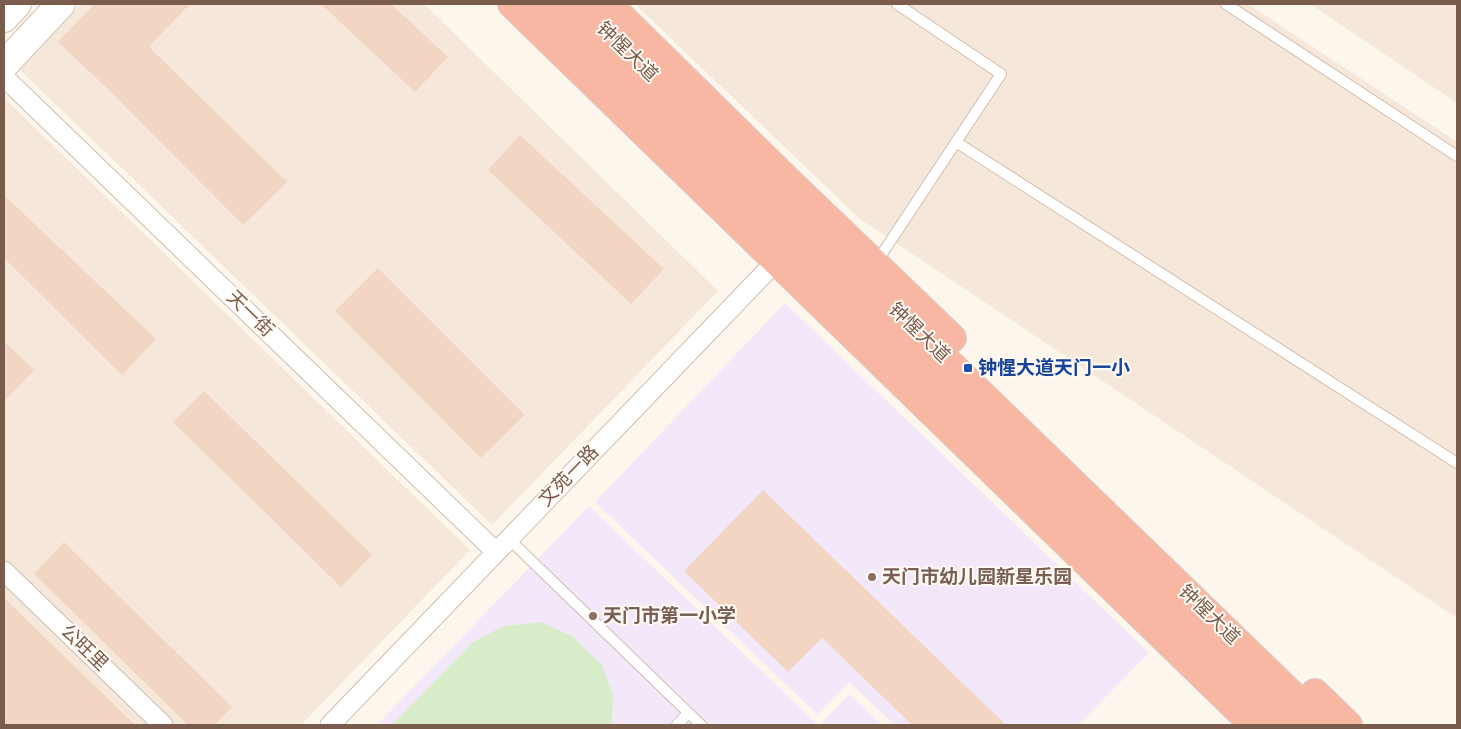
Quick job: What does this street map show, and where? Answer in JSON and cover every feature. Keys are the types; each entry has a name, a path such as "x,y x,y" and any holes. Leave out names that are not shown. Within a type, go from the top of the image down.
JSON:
{"highway":[{"path":"512,4 792,244 1254,725"},
{"name":"钟惺大道","path":"544,4 792,244 909,354 1289,725"},
{"name":"钟惺大道","path":"578,4 792,244 940,353 1323,725"},
{"path":"608,4 1348,725"}],"main road":[{"path":"4,18 17,4"},
{"path":"4,65 61,4"}],"street":[{"name":"天一街","path":"4,77 502,546"},
{"name":"文苑一路","path":"330,725 792,244"},
{"name":"公旺里","path":"4,571 163,725"}],"lane":[{"path":"875,264 1001,74 897,4"},
{"path":"1226,4 1457,156"},
{"path":"956,142 1457,463"},
{"path":"502,546 701,725"},
{"path":"677,725 688,713"}],"shaded area":[{"path":"81,4 424,4 718,291 492,525 20,70"},
{"path":"635,4 1248,4 1457,142 1457,618 860,219"},
{"path":"1310,4 1457,4 1457,103"},
{"path":"4,98 470,550 301,725 4,725"},
{"name":"天门市幼儿园新星乐园","path":"785,303 1149,653 1078,725 895,725 849,682 817,714 595,502"},
{"name":"天门市第一小学","path":"589,506 818,725 377,725"},
{"path":"849,694 882,725 820,725"}],"green space":[{"path":"541,622 572,636 602,665 613,695 612,725 392,725 473,642 504,626"}],"building":[{"path":"95,4 190,4 149,47 287,182 243,225 109,90 58,42"},
{"path":"321,4 391,4 448,57 415,92"},
{"path":"520,135 664,269 631,304 488,170"},
{"path":"4,195 156,339 122,375 4,258"},
{"path":"378,268 525,415 481,458 335,311"},
{"path":"4,341 34,370 4,401"},
{"path":"204,391 372,555 341,587 173,422"},
{"path":"763,490 1006,725 912,725 822,638 788,672 684,571"},
{"path":"64,542 232,707 215,725 188,725 34,574"},
{"path":"4,598 135,725 4,725"}],"place":[{"name":"钟惺大道天门一小","path":"968,368"},
{"name":"天门市幼儿园新星乐园","path":"872,577"},
{"name":"天门市第一小学","path":"593,616"}]}
